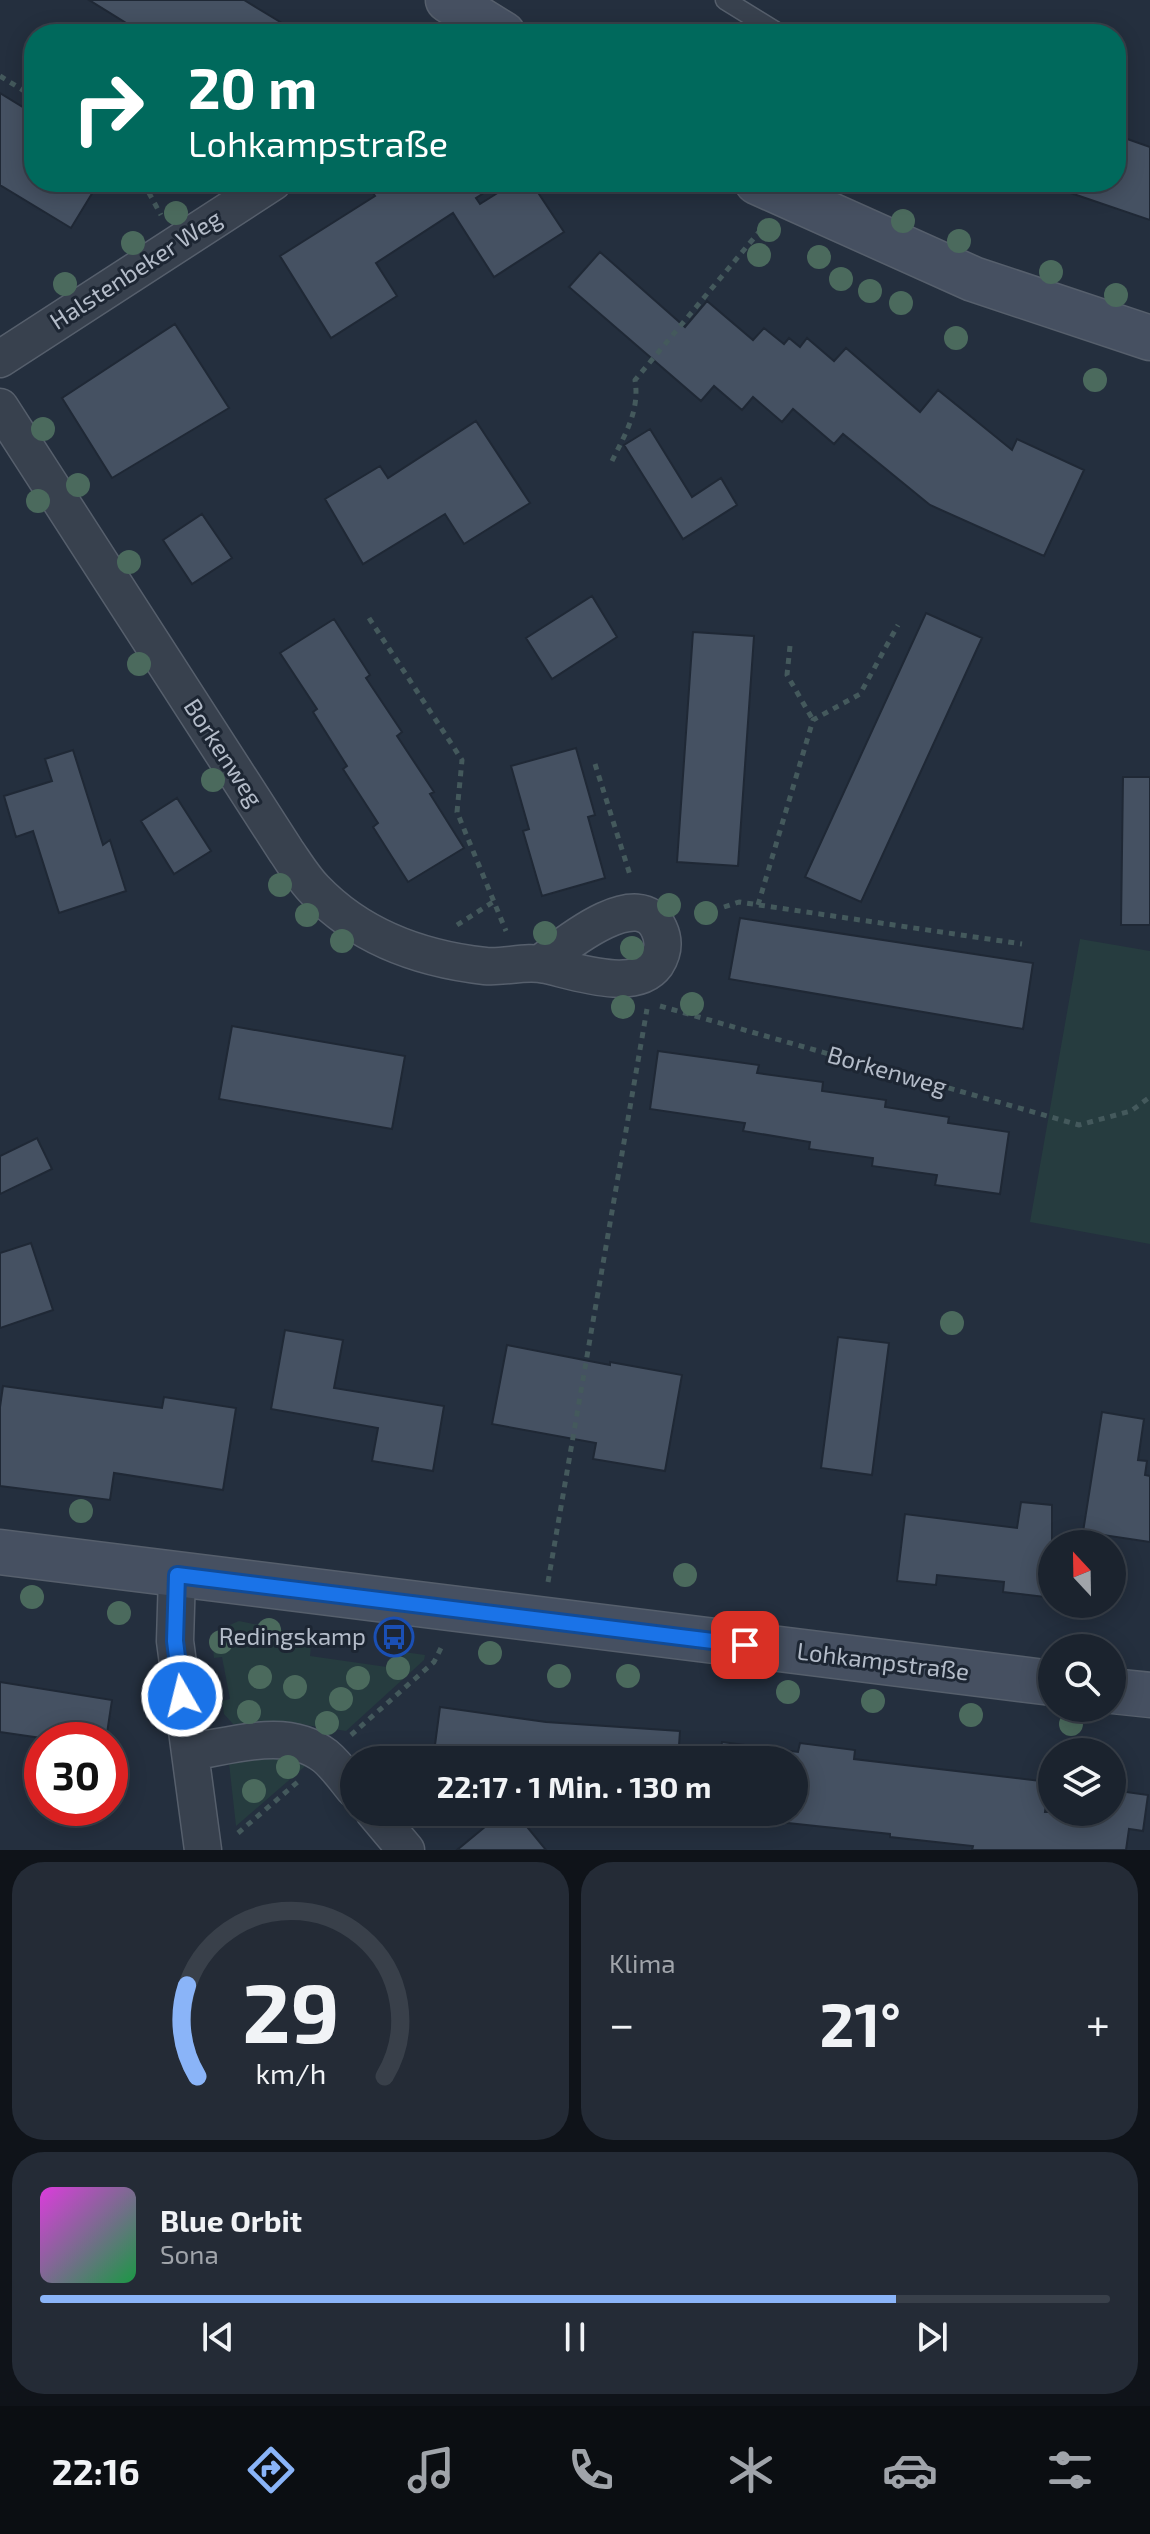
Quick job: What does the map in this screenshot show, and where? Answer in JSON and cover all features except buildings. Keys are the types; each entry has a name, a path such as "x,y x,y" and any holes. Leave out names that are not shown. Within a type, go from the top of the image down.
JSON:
{"street":[{"name":"Halstenbeker Weg","path":"0,359 258,192"},
{"path":"779,192 987,284 1150,338"},
{"name":"Borkenweg","path":"0,407 286,851 315,890 354,922 394,944 431,957 488,967 526,954"},
{"name":"Lohkampstraße","path":"0,1552 1038,1681"},
{"path":"177,1575 175,1641 190,1752 216,1843"},
{"path":"1126,1692 1150,1695"},
{"path":"190,1752 261,1740 287,1739 308,1745 326,1757 340,1773"},
{"path":"386,1826 406,1850"}],"lane":[{"path":"731,1 765,24"}],"path":[{"path":"0,76 24,91"},
{"path":"149,192 162,216"},
{"path":"612,461 635,414 638,396 635,380 770,192"},
{"path":"369,618 462,760 457,812 493,902 526,954"},
{"path":"758,905 813,720 860,694 898,625"},
{"path":"790,646 787,675 813,720"},
{"path":"595,764 635,891"},
{"path":"448,931 493,902"},
{"path":"724,907 739,902 1022,944"},
{"name":"Borkenweg","path":"547,1587 648,1003 1079,1125 1131,1111 1150,1097"},
{"path":"346,1739 434,1662 441,1648"},
{"path":"216,1843 239,1833 305,1775"}],"green space":[{"path":"1080,939 1150,951 1150,1244 1030,1222"},
{"path":"239,1621 312,1636 310,1656 401,1669 404,1652 425,1655 424,1660 346,1731 286,1722 233,1724 224,1714 222,1701 230,1699 222,1657 214,1658 213,1651 218,1634"},
{"path":"281,1754 310,1762 236,1826 229,1763"}],"place":[{"name":"Redingskamp","path":"394,1637"}],"route":[{"path":"182,1696 175,1641 177,1575 745,1645"}]}
